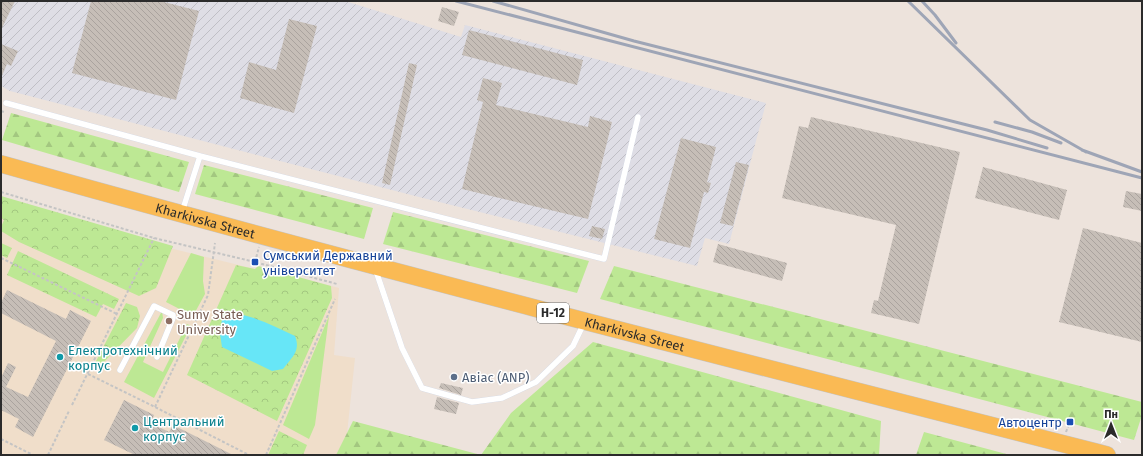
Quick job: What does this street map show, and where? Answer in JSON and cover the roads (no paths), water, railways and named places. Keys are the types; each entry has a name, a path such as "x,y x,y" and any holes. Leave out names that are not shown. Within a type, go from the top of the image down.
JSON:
{"main road":[{"name":"Kharkivska Street","path":"1,164 374,266 1107,455"}],"lane":[{"path":"6,103 200,156 604,259 638,117"},
{"path":"182,214 200,156"},
{"path":"374,266 402,348 422,388 472,402 502,398 536,382 573,346 585,321"},
{"path":"120,370 154,306 173,315 158,357"}],"water":[{"path":"230,313 247,316 295,336 297,346 295,354 283,369 272,371 222,347 220,334 222,319"}],"railway":[{"path":"456,1 1142,178"},
{"path":"493,1 634,41 987,130 1047,148"},
{"path":"908,1 1030,120 1086,152"},
{"path":"922,1 935,15 956,43"},
{"path":"995,122 1032,132 1061,143"},
{"path":"1082,150 1142,172"}],"place":[{"name":"Сумський Державний університет","path":"255,262"},
{"name":"Sumy State University","path":"169,321"},
{"name":"Електротехнічний корпус","path":"60,357"},
{"name":"Авіас (ANP)","path":"454,377"},
{"name":"Автоцентр","path":"1070,422"},
{"name":"Центральний корпус","path":"135,428"}]}
